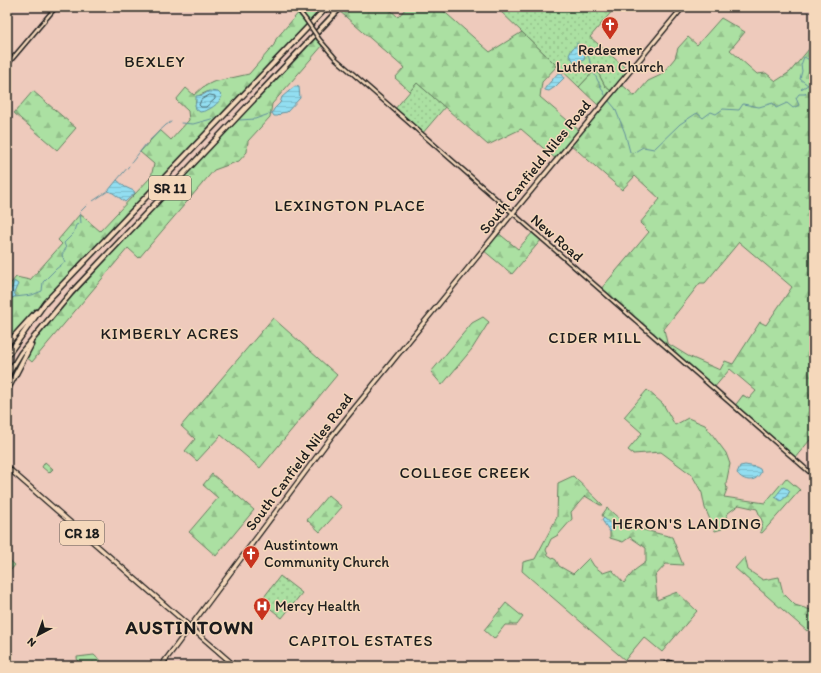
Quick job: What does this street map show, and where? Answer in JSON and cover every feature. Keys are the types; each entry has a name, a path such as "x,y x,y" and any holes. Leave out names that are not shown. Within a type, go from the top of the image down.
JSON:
{"highway":[{"name":"SR 11","path":"7,356 45,303 327,7"},
{"name":"SR 11","path":"7,376 21,353 106,254 341,7"},
{"path":"7,344 45,303"},
{"path":"7,391 37,335"}],"main road":[{"name":"South Canfield Niles Road","path":"161,666 321,451 512,214 683,7"},
{"name":"CR 18","path":"8,470 235,666"}],"street":[{"path":"7,65 56,7"},
{"name":"New Road","path":"296,7 319,39 336,59 814,476"},
{"path":"663,666 670,662 676,666"}],"green space":[{"path":"296,7 327,7 7,341 7,288 16,277 30,280 62,244 58,240 80,214 100,231 151,177 154,164 140,152 160,130 171,140 189,120 188,111 176,100 186,88 194,95 203,87 213,82 249,74 300,11","holes":["209,91 200,112 196,105 197,98 198,96"]},
{"path":"341,7 387,7 398,17 407,7 439,7 490,52 522,32 557,66 542,82 540,97 580,131 600,107 579,87 596,69 605,86 612,92 620,83 635,96 648,81 661,75 675,58 678,48 688,37 697,45 721,18 745,32 730,50 757,74 766,73 776,81 790,72 814,43 814,437 794,459 734,407 743,395 749,399 756,391 730,369 713,389 600,290 649,232 640,223 660,199 635,176 622,190 570,144 557,160 521,129 488,145 417,83 410,91 395,78 404,68 338,10","holes":["739,242 792,287 766,325 760,322 733,364 725,361 720,370 688,356 667,343 664,329 700,283 705,283"]},
{"path":"496,7 609,7 613,10 590,37 629,71 612,92 605,86 596,69 579,87"},
{"path":"315,34 323,45 272,104 270,117 248,141 247,152 239,161 214,170 139,258 128,248 32,362 25,356 49,318"},
{"path":"417,83 445,107 422,134 394,110"},
{"path":"33,91 76,128 57,150 14,113"},
{"path":"497,232 518,249 533,232 542,239 512,274 483,250"},
{"path":"483,317 489,322 472,349 442,385 431,372 472,323"},
{"path":"273,318 337,375 260,468 221,435 197,461 185,451 195,439 181,426"},
{"path":"647,390 663,404 675,425 688,418 705,425 726,453 730,464 726,484 727,489 724,497 765,503 786,478 800,490 762,533 760,532 763,523 757,509 739,505 728,513 722,529 715,531 705,508 702,493 692,475 661,452 633,454 628,450 642,433 624,417"},
{"path":"45,462 53,469 49,473 42,467"},
{"path":"212,474 254,510 216,556 189,532 218,498 203,485"},
{"path":"573,476 603,505 600,505 585,496 571,512 572,519 558,535 551,539 546,550 548,555 556,560 559,566 573,574 589,558 594,566 603,573 612,570 624,583 635,570 646,562 646,548 630,537 623,542 610,538 610,532 612,530 602,515 607,508 628,526 672,537 683,565 666,564 655,576 657,600 677,592 697,611 662,652 644,637 625,660 522,571 523,562 535,559 557,517 558,483"},
{"path":"328,495 342,507 320,532 307,520"},
{"path":"745,557 748,570 763,580 779,577 783,593 795,605 814,611 814,624 807,631 735,568"},
{"path":"7,558 15,565 7,575"},
{"path":"280,576 302,593 282,618 261,601"},
{"path":"506,603 523,617 517,625 505,625 494,639 484,630"},
{"path":"94,655 106,666 78,666 77,657"}],"water":[{"path":"577,45 585,55 584,60 576,64 569,55 572,49"},
{"path":"558,73 562,74 564,78 549,91 545,90 545,88"},
{"path":"295,86 299,87 300,98 287,112 274,116 272,113 280,103 282,97"},
{"path":"209,91 218,92 222,96 219,102 213,107 200,112 196,109 195,105 196,96 203,95"},
{"path":"117,180 135,193 125,202 108,191"},
{"path":"14,281 18,284 14,293 16,296 7,301 8,296"},
{"path":"745,465 760,469 761,472 759,476 753,480 746,480 740,476 737,473 740,466"},
{"path":"783,487 790,491 781,501 775,497"},
{"path":"603,518 611,524 612,530 610,532 602,520"}],"waterway":[{"path":"576,43 581,46 589,58 591,67 605,95"},
{"path":"609,101 615,108 625,133 630,152 633,153 643,147 654,149 680,124 697,113 703,118 711,112 716,114 723,109 739,110 743,104 759,107 773,103 776,108 787,103 793,108 799,105 796,98 799,94 806,94 801,89 808,85 800,79 802,71 801,65 804,57 814,62"},
{"path":"240,120 255,119 272,113"},
{"path":"181,123 193,124 215,118"},
{"path":"150,140 171,122"},
{"path":"132,162 146,144"},
{"path":"117,180 129,166"},
{"path":"93,201 108,191"},
{"path":"15,297 32,295 42,291 43,282 65,262 62,255 66,248 64,243 73,234 76,225 81,223 80,212 87,205"}],"place":[{"name":"Redeemer Lutheran Church","path":"610,40"},
{"name":"Austintown Community Church","path":"251,569"},
{"name":"Mercy Health","path":"262,621"}],"district":[{"name":"BEXLEY","path":"155,61"},
{"name":"LEXINGTON PLACE","path":"350,205"},
{"name":"KIMBERLY ACRES","path":"170,333"},
{"name":"CIDER MILL","path":"595,337"},
{"name":"COLLEGE CREEK","path":"465,472"},
{"name":"HERON'S LANDING","path":"687,523"},
{"name":"AUSTINTOWN","path":"190,627"},
{"name":"CAPITOL ESTATES","path":"361,640"}]}
